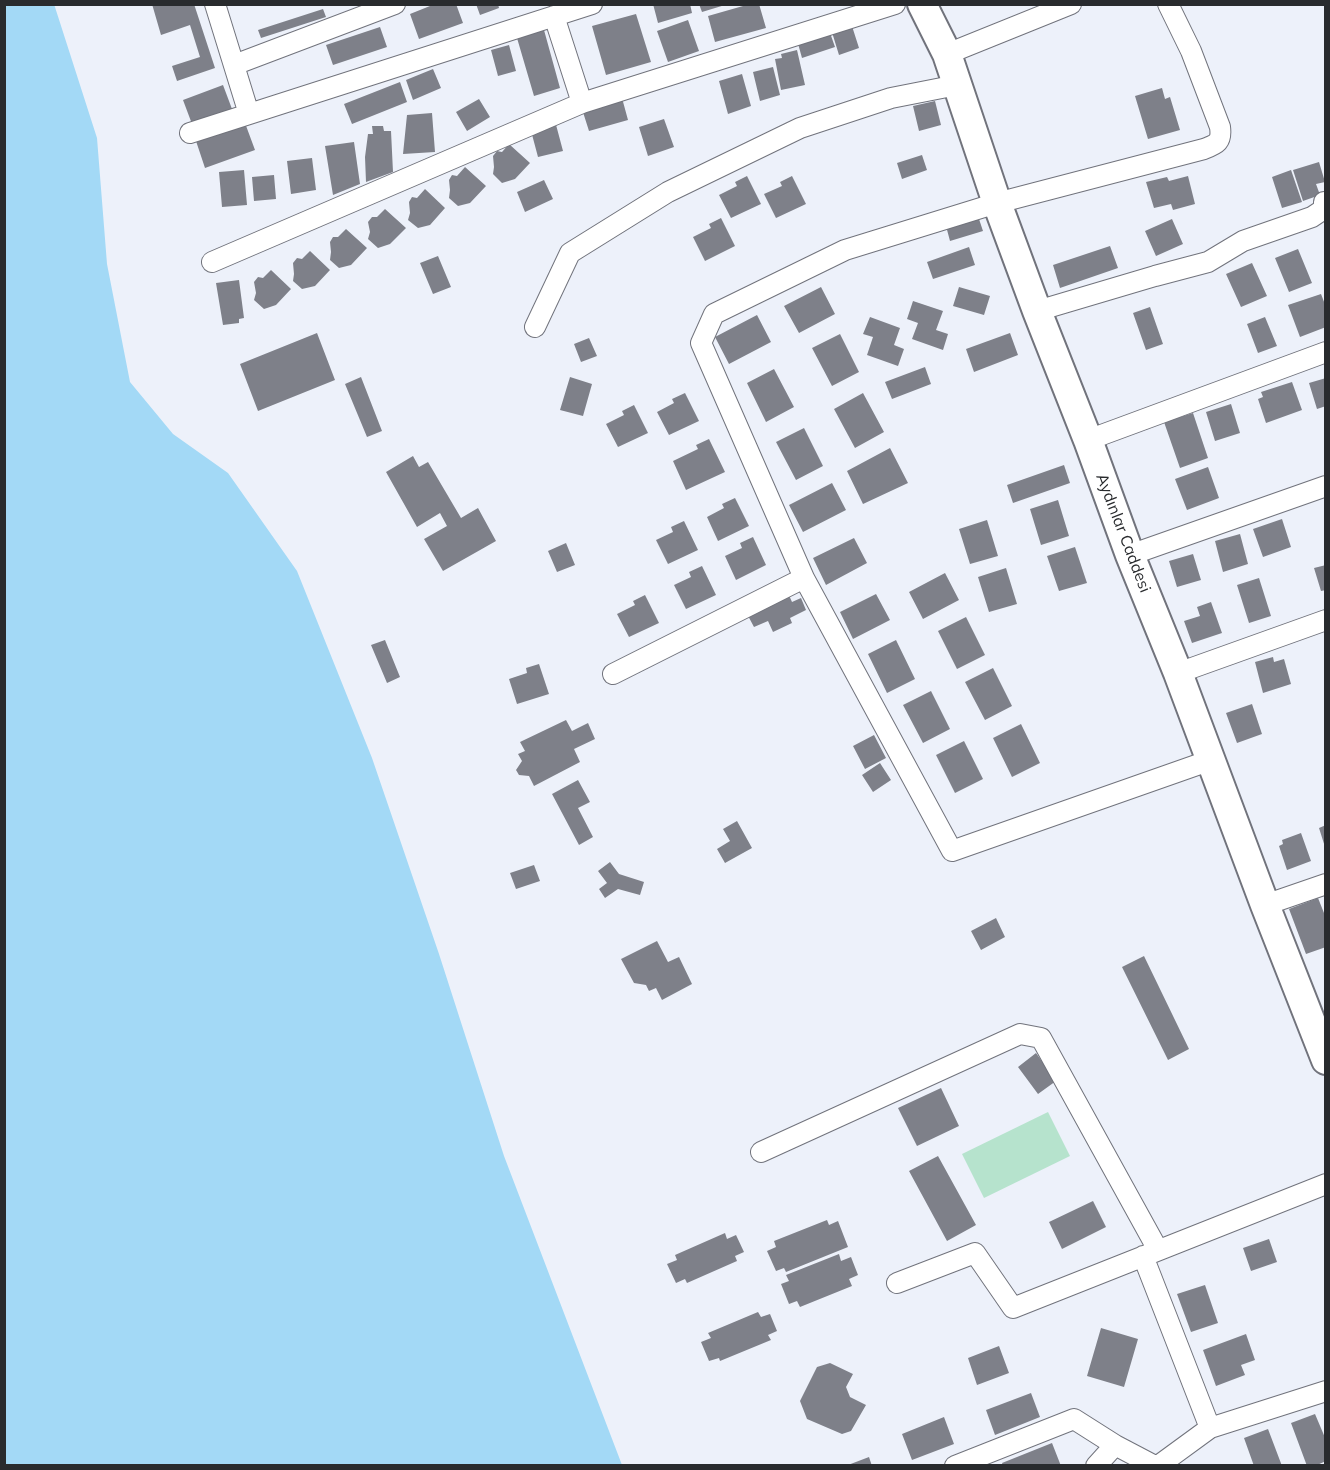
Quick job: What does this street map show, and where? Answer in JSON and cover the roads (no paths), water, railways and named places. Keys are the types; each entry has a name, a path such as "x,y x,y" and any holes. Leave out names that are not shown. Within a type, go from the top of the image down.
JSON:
{"street":[{"path":"215,4 249,114"},
{"path":"234,65 395,4"},
{"path":"190,133 592,4"},
{"path":"212,262 582,103 895,4"},
{"name":"Aydınlar Caddesi","path":"922,4 946,54 1037,311 1130,555 1178,673 1265,905 1319,1022 1326,1060"},
{"path":"946,54 1071,4"},
{"path":"1168,4 1191,51 1220,127 1220,138 1217,143 1204,149 998,203 845,250 714,314 701,343 804,578 952,851 1211,760"},
{"path":"554,16 582,103"},
{"path":"535,327 570,253 668,192 800,128 891,98 957,85"},
{"path":"1037,311 1208,262 1243,242 1312,216 1324,208 1324,202"},
{"path":"1088,440 1326,352"},
{"path":"1130,555 1326,486"},
{"path":"614,674 804,578"},
{"path":"1178,673 1326,620"},
{"path":"1265,905 1326,884"},
{"path":"761,1152 1020,1034 1041,1038 1150,1253 1210,1428"},
{"path":"897,1283 975,1253 1013,1308 1326,1184"},
{"path":"955,1466 1074,1419 1115,1445 1156,1466 1210,1428 1326,1391"},
{"path":"1096,1466 1115,1445"}],"water":[{"path":"54,4 97,138 107,264 130,382 173,434 228,473 297,571 372,758 439,954 504,1156 622,1465 5,1465 4,5"}]}
